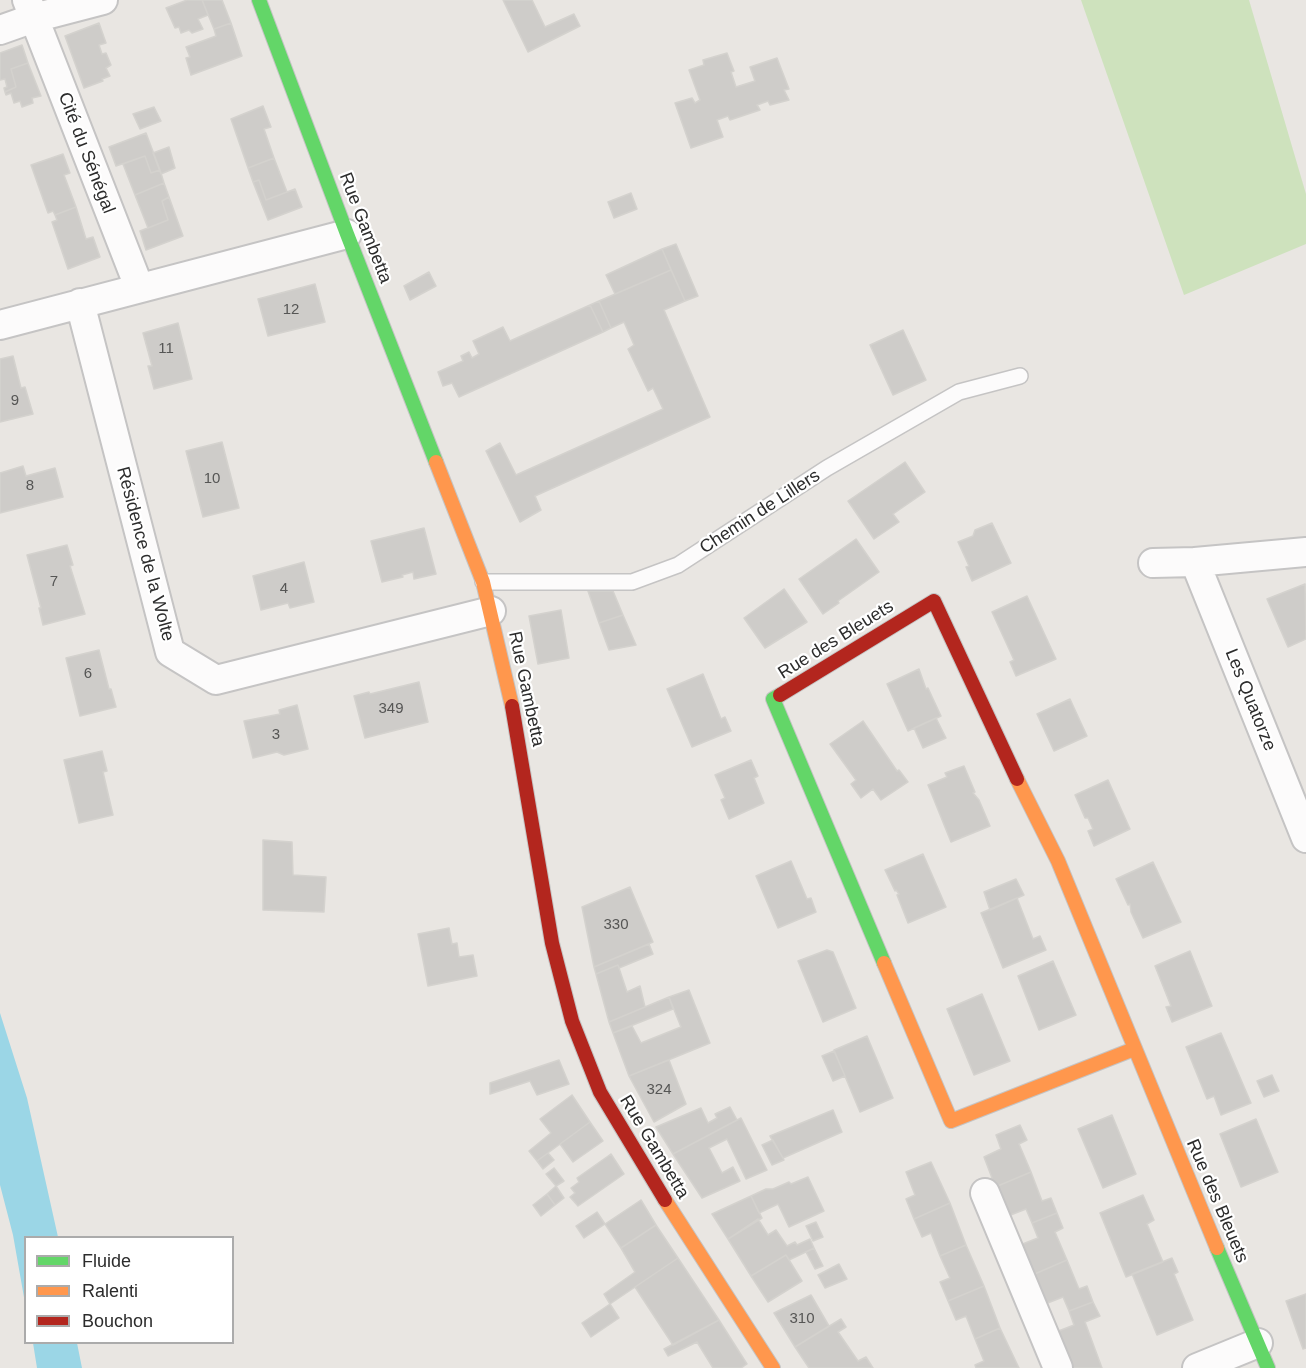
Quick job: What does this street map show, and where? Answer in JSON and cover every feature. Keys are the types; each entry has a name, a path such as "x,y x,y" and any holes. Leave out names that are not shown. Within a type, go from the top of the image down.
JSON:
{"street":[{"path":"0,30 30,9 103,0"},
{"name":"Rue Gambetta","path":"259,0 347,234 483,582 514,713 552,943 572,1021 600,1092 677,1220 773,1368"},
{"name":"Cité du Sénégal","path":"30,9 139,287"},
{"path":"0,325 347,234"},
{"name":"Résidence de la Wolte","path":"80,303 170,652 216,680 491,611"},
{"path":"1153,563 1195,562 1306,552"},
{"name":"Les Quatorze","path":"1195,562 1306,838"},
{"name":"Rue des Bleuets","path":"1134,1048 951,1121 773,699 934,601 1033,813 1058,861 1263,1356"},
{"path":"984,1193 1058,1368"},
{"path":"1197,1368 1263,1356"}],"lane":[{"name":"Chemin de Lillers","path":"483,582 632,582 678,565 827,468 959,392 1020,376"}],"green space":[{"path":"1081,0 1249,0 1306,194 1306,244 1184,295"}],"water":[{"path":"0,1013 27,1098 58,1236 24,1236 24,1297 13,1235 0,1185"},
{"path":"33,1344 77,1344 82,1368 37,1368"}],"building":[{"path":"187,0 202,0 208,15 198,19 203,29 192,33 189,30 181,33 179,27 175,28 166,8"},
{"path":"202,0 222,0 231,23 214,29"},
{"path":"503,0 532,0 545,27 574,14 580,26 528,52"},
{"path":"99,23 106,43 99,45 102,54 106,53 111,65 106,68 110,76 84,88 65,36"},
{"path":"231,23 242,56 191,75 186,58 190,57 186,47 216,36 214,29"},
{"path":"22,45 28,63 11,69 16,87 5,92 4,88 7,87 5,79 0,80 0,53"},
{"path":"727,53 734,71 731,72 736,87 755,81 750,67 777,58 789,89 784,90 789,100 770,105 768,101 757,105 760,110 730,120 728,116 717,120 723,137 691,148 675,103 692,98 695,103 700,100 689,70 704,65 703,60"},
{"path":"28,63 41,96 32,98 33,103 22,107 20,101 14,103 11,93 6,95 5,92 16,87 11,69"},
{"path":"263,106 271,127 264,129 274,158 248,168 231,119"},
{"path":"154,107 161,121 140,129 133,114"},
{"path":"146,133 160,170 151,173 145,156 116,166 109,147"},
{"path":"169,147 175,168 161,174 153,153"},
{"path":"63,154 70,173 64,175 76,207 55,215 53,211 48,213 31,165"},
{"path":"145,156 151,173 160,170 164,183 135,195 123,164"},
{"path":"274,158 287,192 266,200 259,180 253,182 248,168"},
{"path":"259,180 266,200 295,189 302,207 268,220 253,182"},
{"path":"164,183 169,197 162,201 168,220 148,228 135,195"},
{"path":"631,193 637,209 614,218 608,202"},
{"path":"169,197 183,236 146,250 140,231 168,220 162,201"},
{"path":"76,207 86,239 93,237 100,257 68,269 52,222 57,220 55,215"},
{"path":"676,244 698,296 685,301 662,249"},
{"path":"662,249 671,270 615,294 606,275"},
{"path":"671,270 685,301 664,310 710,417 535,496 541,510 520,522 486,451 500,443 516,475 663,409 653,388 648,391 628,349 634,345 624,322 611,328 599,301"},
{"path":"429,272 436,286 410,300 404,286"},
{"path":"315,284 325,322 268,336 258,299"},
{"path":"599,301 611,328 603,332 590,305"},
{"path":"590,305 603,332 459,397 452,383 443,386 438,372 463,361 461,356 469,352 472,358 479,354 473,341 503,327 510,341"},
{"path":"178,323 192,379 154,389 148,366 152,366 143,333"},
{"path":"903,330 926,380 893,395 870,345"},
{"path":"13,356 21,388 25,387 33,414 0,422 0,359"},
{"path":"222,442 239,508 203,517 186,451"},
{"path":"905,462 925,492 893,514 899,522 874,539 848,501"},
{"path":"23,466 26,476 55,468 63,497 0,513 0,473"},
{"path":"992,523 1011,563 972,581 966,567 969,566 958,542 973,536 975,530"},
{"path":"424,528 436,574 414,579 413,572 382,582 371,541"},
{"path":"856,539 879,572 823,614 799,579"},
{"path":"67,545 73,565 70,566 85,614 43,625 39,608 41,608 27,555"},
{"path":"304,562 314,602 290,608 288,603 261,610 253,576"},
{"path":"1305,584 1306,639 1288,647 1267,599"},
{"path":"784,589 807,622 765,648 744,618"},
{"path":"588,591 613,591 623,615 599,623"},
{"path":"1027,596 1056,659 1016,676 1010,662 1014,660 992,612"},
{"path":"561,610 569,658 538,664 529,616"},
{"path":"623,615 636,645 609,650 599,623"},
{"path":"99,650 116,707 80,716 66,658"},
{"path":"919,669 926,689 928,688 941,716 908,731 887,684"},
{"path":"703,674 721,719 725,717 731,731 692,747 667,689"},
{"path":"419,682 428,722 365,738 354,696"},
{"path":"1070,699 1087,736 1054,751 1037,714"},
{"path":"297,705 308,749 284,755 277,752 253,758 244,721 280,714 279,710"},
{"path":"936,718 946,738 923,748 914,728"},
{"path":"863,721 897,771 899,770 908,782 881,800 873,789 861,798 851,784 856,780 830,744"},
{"path":"102,751 107,771 103,772 113,815 79,823 64,760"},
{"path":"751,760 758,776 754,778 764,803 729,819 721,800 725,798 715,775"},
{"path":"964,766 975,792 973,793 979,800 990,826 951,842 928,785 947,777 945,773"},
{"path":"1108,780 1130,829 1094,846 1088,831 1093,829 1088,818 1085,818 1075,795"},
{"path":"263,840 292,842 293,875 326,877 324,912 263,910"},
{"path":"923,854 946,907 908,923 897,895 899,894 895,891 885,870"},
{"path":"791,861 807,899 811,898 816,912 778,928 756,876"},
{"path":"1153,862 1181,922 1143,938 1131,912 1130,904 1128,905 1116,879"},
{"path":"1016,879 1024,895 990,910 984,892"},
{"path":"630,887 653,942 594,967 582,907"},
{"path":"1017,898 1033,939 1040,936 1046,950 1003,968 981,913"},
{"path":"449,928 452,944 457,943 459,957 473,955 477,976 428,986 418,934"},
{"path":"649,944 653,954 619,968 618,965 596,974 594,967"},
{"path":"827,950 833,952 856,1008 823,1022 798,961"},
{"path":"1190,951 1212,1006 1172,1022 1166,1007 1171,1006 1155,966"},
{"path":"1053,961 1076,1015 1039,1030 1018,976"},
{"path":"618,965 627,992 640,986 645,1007 609,1022 596,974"},
{"path":"689,990 710,1043 629,1076 613,1033 632,1026 641,1043 681,1027 669,997"},
{"path":"982,994 1010,1061 974,1075 947,1009"},
{"path":"669,997 673,1009 613,1033 609,1022"},
{"path":"1221,1033 1251,1103 1221,1115 1214,1096 1207,1099 1186,1047"},
{"path":"867,1036 893,1098 860,1112 834,1050"},
{"path":"834,1051 845,1076 833,1081 822,1056"},
{"path":"559,1060 569,1084 537,1095 530,1081 490,1094 490,1083"},
{"path":"669,1060 686,1104 654,1122 629,1076"},
{"path":"1272,1075 1279,1091 1264,1097 1257,1081"},
{"path":"572,1095 590,1122 537,1161 529,1151 551,1133 540,1119"},
{"path":"730,1107 737,1120 673,1154 656,1127 701,1108 708,1123 717,1118 715,1114"},
{"path":"833,1110 842,1132 783,1158 770,1136"},
{"path":"1112,1115 1136,1174 1103,1188 1078,1129"},
{"path":"741,1118 767,1170 746,1179 727,1139 709,1148 722,1173 733,1167 740,1181 702,1198 673,1154"},
{"path":"1256,1119 1278,1172 1241,1187 1220,1134"},
{"path":"590,1122 603,1141 573,1162 560,1144"},
{"path":"1020,1125 1027,1140 1019,1144 1031,1172 993,1188 989,1179 992,1178 984,1157 1001,1149 996,1135"},
{"path":"773,1140 784,1160 772,1165 762,1145"},
{"path":"548,1153 554,1160 543,1169 537,1161"},
{"path":"611,1154 624,1174 578,1206 570,1197 575,1193 571,1188 579,1182 577,1178"},
{"path":"931,1162 950,1203 914,1219 906,1199 915,1195 906,1172"},
{"path":"554,1168 564,1181 556,1186 546,1174"},
{"path":"1031,1172 1042,1201 1051,1198 1057,1213 1032,1223 1026,1209 1008,1216 993,1188"},
{"path":"808,1177 824,1211 789,1227 778,1204 759,1213 751,1196 766,1189 773,1189 789,1182 791,1184"},
{"path":"556,1186 564,1198 555,1205 547,1194"},
{"path":"547,1194 555,1205 541,1216 533,1205"},
{"path":"1143,1195 1154,1220 1147,1224 1163,1262 1126,1277 1100,1213"},
{"path":"751,1196 762,1218 728,1239 712,1214"},
{"path":"641,1200 656,1225 621,1248 605,1224"},
{"path":"950,1203 966,1245 940,1256 931,1233 922,1237 914,1219"},
{"path":"597,1212 605,1224 584,1238 576,1226"},
{"path":"1057,1213 1063,1228 1055,1232 1067,1260 1030,1276 1020,1245 1038,1238 1032,1223"},
{"path":"758,1219 768,1235 776,1230 787,1246 795,1242 797,1245 810,1239 814,1248 789,1260 786,1255 751,1276 728,1239"},
{"path":"816,1222 823,1237 813,1241 806,1226"},
{"path":"656,1225 678,1258 610,1304 604,1294 635,1272 621,1248"},
{"path":"966,1245 984,1286 948,1301 940,1282 950,1278 940,1256"},
{"path":"814,1248 823,1266 815,1269 806,1252"},
{"path":"786,1255 802,1281 768,1302 751,1276"},
{"path":"678,1258 719,1320 673,1345 635,1287"},
{"path":"1172,1258 1178,1272 1174,1274 1193,1320 1157,1335 1132,1274"},
{"path":"1067,1260 1079,1289 1087,1286 1093,1302 1069,1311 1063,1297 1045,1304 1030,1276"},
{"path":"839,1264 847,1279 825,1288 818,1275"},
{"path":"984,1286 1000,1328 975,1339 966,1316 956,1320 948,1301"},
{"path":"1306,1294 1306,1348 1303,1349 1286,1301"},
{"path":"811,1295 829,1326 795,1347 774,1313"},
{"path":"1093,1302 1100,1316 1085,1322 1102,1368 1066,1368 1056,1332 1074,1325 1069,1311"},
{"path":"610,1304 619,1318 591,1337 582,1323"},
{"path":"841,1319 846,1327 838,1332 858,1361 866,1357 873,1368 809,1368 795,1347"},
{"path":"719,1320 747,1364 741,1368 713,1368 697,1342 668,1356 664,1349"},
{"path":"1000,1328 1019,1368 976,1368 975,1365 984,1361 975,1339"}],"traffic: fast":[{"path":"259,0 436,462"},
{"path":"780,695 773,699 884,963"},
{"path":"1217,1248 1268,1368"}],"traffic: slow":[{"path":"436,462 483,582 512,706"},
{"path":"1017,779 1058,861 1217,1248"},
{"path":"884,963 951,1121 1134,1049"},
{"path":"665,1200 773,1368"}],"traffic: jam":[{"path":"780,695 934,601 1017,779"},
{"path":"512,706 552,943 572,1021 600,1092 665,1200"}]}
